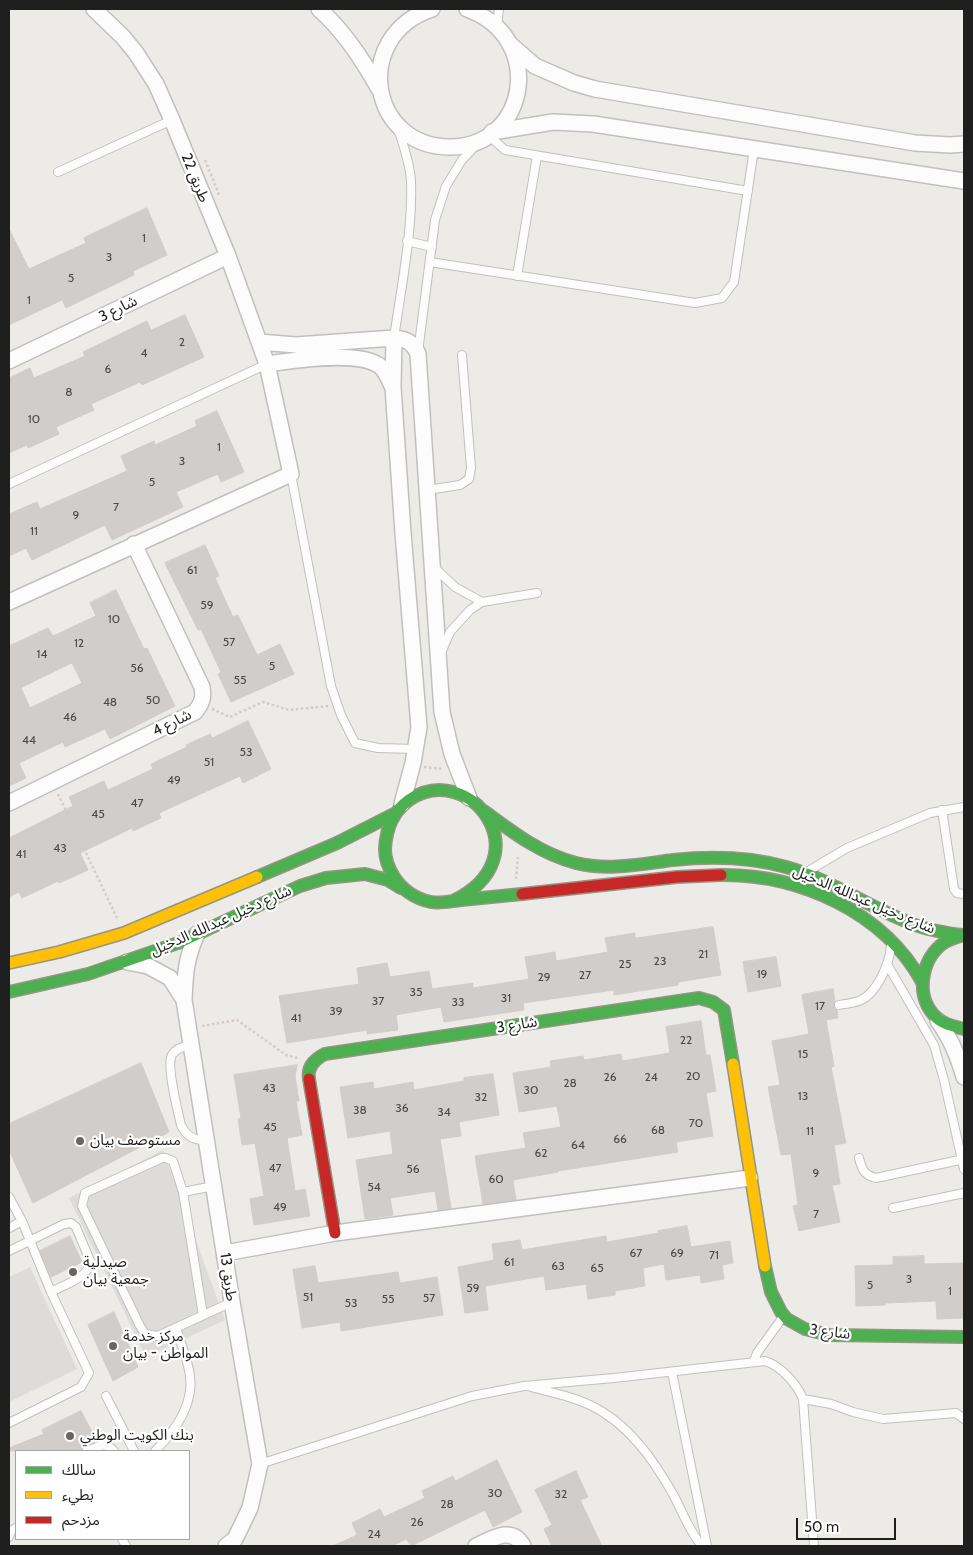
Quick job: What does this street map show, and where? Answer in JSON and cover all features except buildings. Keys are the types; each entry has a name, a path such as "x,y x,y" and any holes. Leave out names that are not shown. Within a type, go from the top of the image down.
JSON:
{"street":[{"name":"طريق 22","path":"94,9 123,37 136,54 156,84 172,120 228,256 267,364 291,474"},
{"path":"319,9 335,25 367,67 395,122 411,136 431,145 463,146 488,135 540,123 576,122 964,181"},
{"path":"381,93 380,69 386,46 392,36 409,19 431,9"},
{"path":"467,9 478,12 497,26 511,45 536,66 574,83 595,89 915,143 964,144"},
{"path":"488,135 508,114 517,92 518,68 511,45"},
{"name":"شارع 3","path":"9,361 228,256"},
{"path":"394,338 392,387 402,533 419,726 414,756 398,809 385,833 384,854 391,874 404,890 415,897 427,901 453,901 463,897 481,884 492,864 495,841 489,820 482,810 469,798 452,792 435,790 417,794 398,809"},
{"path":"259,342 296,345 394,338 414,345 418,354 442,712 452,754 469,798"},
{"path":"267,364 345,358 362,359 381,367 388,376 392,387"},
{"path":"9,602 291,474"},
{"name":"شارع 4","path":"9,803 195,712 201,705 204,696 202,687 134,544"},
{"name":"شارع دخيل عبدالله الدخيل","path":"9,964 59,952 124,932 337,843 398,809"},
{"name":"شارع دخيل عبدالله الدخيل","path":"482,810 522,838 555,857 591,866 625,866 675,860 733,858 759,861 806,873 828,882 908,922 940,933 963,935"},
{"name":"شارع دخيل عبدالله الدخيل","path":"9,992 88,974 178,943 300,886 326,878 365,874 388,880 404,890"},
{"name":"شارع دخيل عبدالله الدخيل","path":"453,901 684,876 742,876 776,882 840,904 865,918 891,938 908,956 922,982 923,993 933,1013"},
{"name":"طريق 13","path":"198,934 189,951 185,972 184,1000 260,1464 250,1508 234,1539 226,1546"},
{"path":"922,982 927,960 934,951 951,938 963,935"},
{"name":"طريق 13","path":"125,962 148,966 170,978 184,1000"},
{"name":"شارع 3","path":"314,1061 325,1054 699,998 718,1003 724,1010 770,1293 783,1317 796,1326 811,1332 829,1335 964,1337"},
{"path":"933,1013 950,1026 964,1029"},
{"path":"933,1013 948,1034 959,1058 964,1077"},
{"path":"314,1061 308,1075 335,1233"},
{"path":"225,1253 335,1233 750,1178"},
{"path":"476,1546 505,1534 514,1536 523,1546"}],"lane":[{"path":"497,26 499,9"},
{"path":"58,172 172,120"},
{"path":"394,338 411,216 411,179 404,148 395,122"},
{"path":"418,354 435,220 446,186 462,160 488,135 505,150 748,191"},
{"path":"430,262 695,303 722,298 734,282 754,149"},
{"path":"517,276 537,156"},
{"path":"407,241 432,247"},
{"path":"427,490 460,485 469,479 471,468 462,355"},
{"path":"9,484 267,364"},
{"path":"291,474 331,686 338,706 355,743 414,756"},
{"path":"432,566 455,587 482,602"},
{"path":"438,658 450,632 470,610 482,602 537,593"},
{"path":"806,873 846,848 930,813 964,807"},
{"path":"942,810 954,889 957,893 964,894"},
{"path":"839,1005 859,1001 869,995 887,964 891,938"},
{"path":"887,964 934,1045 964,1169"},
{"path":"192,1044 176,1051 172,1056 170,1068 183,1131 194,1139 207,1140"},
{"path":"203,1315 183,1192 173,1161 162,1158 88,1191 82,1200 82,1206 94,1234 145,1334 154,1336 176,1328 232,1302"},
{"path":"859,1158 863,1172 868,1176 876,1178 963,1159"},
{"path":"183,1192 214,1186"},
{"path":"893,1208 964,1193"},
{"path":"9,1197 22,1220 89,1373 81,1387 9,1423"},
{"path":"9,1228 22,1220"},
{"path":"9,1251 64,1224 71,1223 76,1227 91,1263 88,1270 82,1276 52,1292"},
{"path":"754,1361 757,1353 783,1317"},
{"path":"156,1450 182,1416 189,1398 189,1369 176,1328"},
{"path":"260,1464 472,1396 524,1386 672,1372 765,1360 778,1367 800,1392 803,1399 814,1546"},
{"path":"672,1372 707,1546"},
{"path":"524,1386 590,1405 619,1424 643,1448 674,1496 693,1536 702,1546"},
{"path":"106,1396 133,1450"},
{"path":"803,1399 831,1404 853,1412 883,1419 956,1413 964,1419"},
{"path":"90,1450 106,1445 113,1450"}],"path":[{"path":"204,158 213,176 222,202"},
{"path":"201,705 230,717 263,702 289,710 338,706"},
{"path":"414,756 426,768 447,769 457,766"},
{"path":"52,782 124,932"},
{"path":"514,895 522,838"},
{"path":"190,1028 237,1020 286,1055 314,1061"}],"shaded area":[{"path":"163,1150 225,1320 146,1357 69,1198"},
{"path":"30,1267 77,1369 9,1402 9,1277"}],"traffic: fast":[{"path":"453,901 480,882 493,861 495,839 488,819 474,802 454,792 432,791 409,800 398,810 391,822 385,849 390,871 397,882 415,896 434,903 522,894"},
{"path":"484,811 539,848 576,863 612,867 687,859 716,858 758,861 786,867 820,879 885,912 918,926 934,931 962,935"},
{"path":"257,877 337,843 394,814"},
{"path":"9,992 88,974 178,943 300,886 326,878 365,874 388,880 401,888"},
{"path":"721,875 750,876 780,881 809,890 836,902 862,917 886,936 906,957 922,982"},
{"path":"963,935 947,941 937,949 926,966 923,986 927,1005 933,1014 947,1024 964,1029"},
{"path":"309,1079 309,1071 312,1064 325,1054 699,998 713,1002 724,1010 733,1064"},
{"path":"765,1266 771,1292 781,1312 787,1319 805,1329 829,1335 964,1337"}],"traffic: slow":[{"path":"9,963 59,952 124,933 257,877"},
{"path":"733,1064 765,1266"}],"traffic: jam":[{"path":"522,894 677,877 721,875"},
{"path":"309,1079 335,1233"}],"place":[{"name":"مستوصف بيان","path":"80,1141"},
{"name":"صيدلية جمعية بيان","path":"73,1272"},
{"name":"مركز خدمة المواطن - بيان","path":"113,1346"},
{"name":"بنك الكويت الوطني","path":"70,1436"}]}
